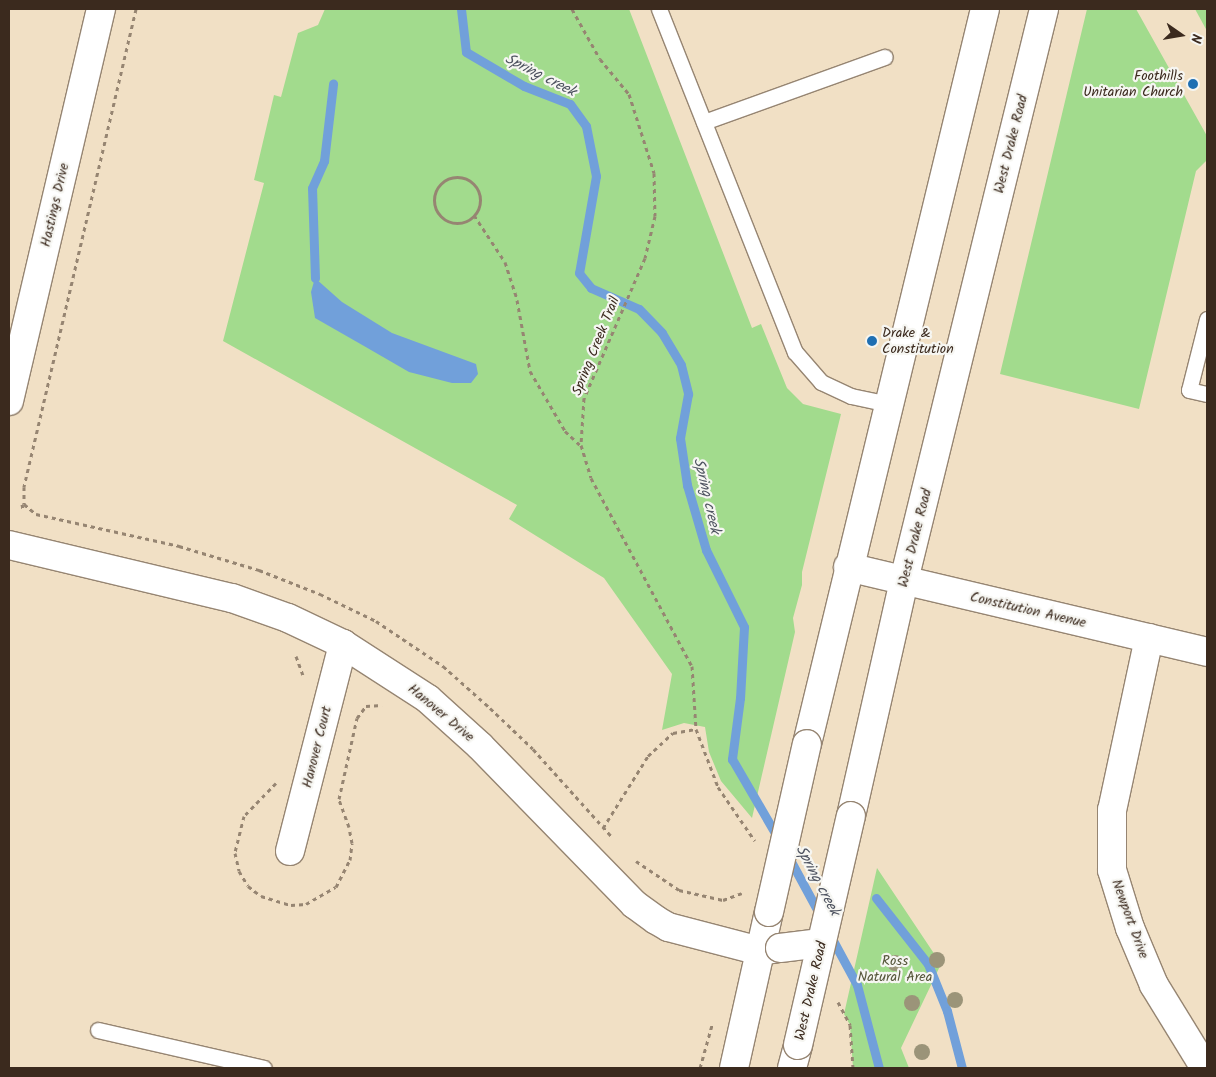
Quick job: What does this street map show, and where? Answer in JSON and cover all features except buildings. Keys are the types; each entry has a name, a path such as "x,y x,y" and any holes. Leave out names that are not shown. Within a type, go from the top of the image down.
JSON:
{"street":[{"name":"Hastings Drive","path":"9,401 101,9"},
{"path":"734,1068 770,949 769,912 806,744 985,9"},
{"name":"West Drake Road","path":"795,1057 904,580 1044,9"},
{"name":"Hanover Drive","path":"9,545 232,598 288,618 343,644 428,699 480,746 634,904 656,920 668,926 770,949 821,943"},
{"name":"Constitution Avenue","path":"848,566 1207,652"},
{"name":"Newport Drive","path":"1150,638 1112,810 1112,870 1130,928 1154,984 1205,1068"},
{"name":"Hanover Court","path":"290,851 343,644"}],"lane":[{"path":"659,9 795,352 821,382 851,396 888,404"},
{"path":"704,122 885,57"},
{"path":"1207,318 1189,390 1207,394"},
{"path":"98,1030 264,1068"}],"path":[{"path":"136,9 24,487 23,505 36,514 179,546 259,570 320,594 376,621 443,666 490,708 533,749 615,840"},
{"name":"Spring Creek Trail","path":"572,9 600,59 630,94 654,173 656,216 645,258 584,398 581,445 592,478 692,666 696,729 718,787 748,826"},
{"path":"457,176 471,181 476,187 480,201 474,215 461,223 445,220 434,208 434,192 443,180 457,176"},
{"path":"474,215 506,262 530,371 564,431 581,445"},
{"path":"294,653 301,662 303,673 301,682"},
{"path":"278,774 269,793 244,816 235,853 239,871 248,886 262,896 291,905 306,904 336,887 350,860 352,843 350,827 339,799 357,718 365,706 383,705 390,710"},
{"path":"584,854 604,827 648,756 673,733 696,729"},
{"path":"632,858 679,890 723,900 740,896 746,888"},
{"path":"700,1068 714,1021"},
{"path":"850,1025 853,1068"}],"green space":[{"path":"325,9 629,9 752,328 761,324 787,388 803,404 841,414 802,572 802,585 793,618 795,632 752,818 721,781 709,752 705,727 684,723 662,730 672,674 604,578 509,519 517,505 223,341 264,183 254,180 274,95 281,97 298,33 318,25"},
{"path":"1087,9 1136,9 1207,136 1207,160 1196,171 1139,409 1000,374"},
{"path":"1195,9 1207,9 1207,31"},
{"name":"Ross Natural Area","path":"877,868 941,964 901,1048 909,1068 853,1068 850,1025 844,1014"}],"water":[{"path":"315,278 342,302 392,333 476,364 478,374 471,383 452,383 409,372 315,318 311,292"}],"waterway":[{"name":"Spring creek","path":"461,9 466,52 524,86 570,104 586,126 596,176 579,273 591,288 639,309 662,333 681,365 688,394 680,438 687,485 706,550 744,627 740,698 732,759 778,838"},
{"path":"315,278 312,188 324,161 333,84"},
{"name":"Spring creek","path":"788,856 821,917"},
{"path":"876,898 928,964 947,1011 962,1068"},
{"name":"Spring creek","path":"830,935 857,985 879,1068"}],"place":[{"name":"Foothills Unitarian Church","path":"1193,84"},
{"name":"Drake & Constitution","path":"872,341"}]}
